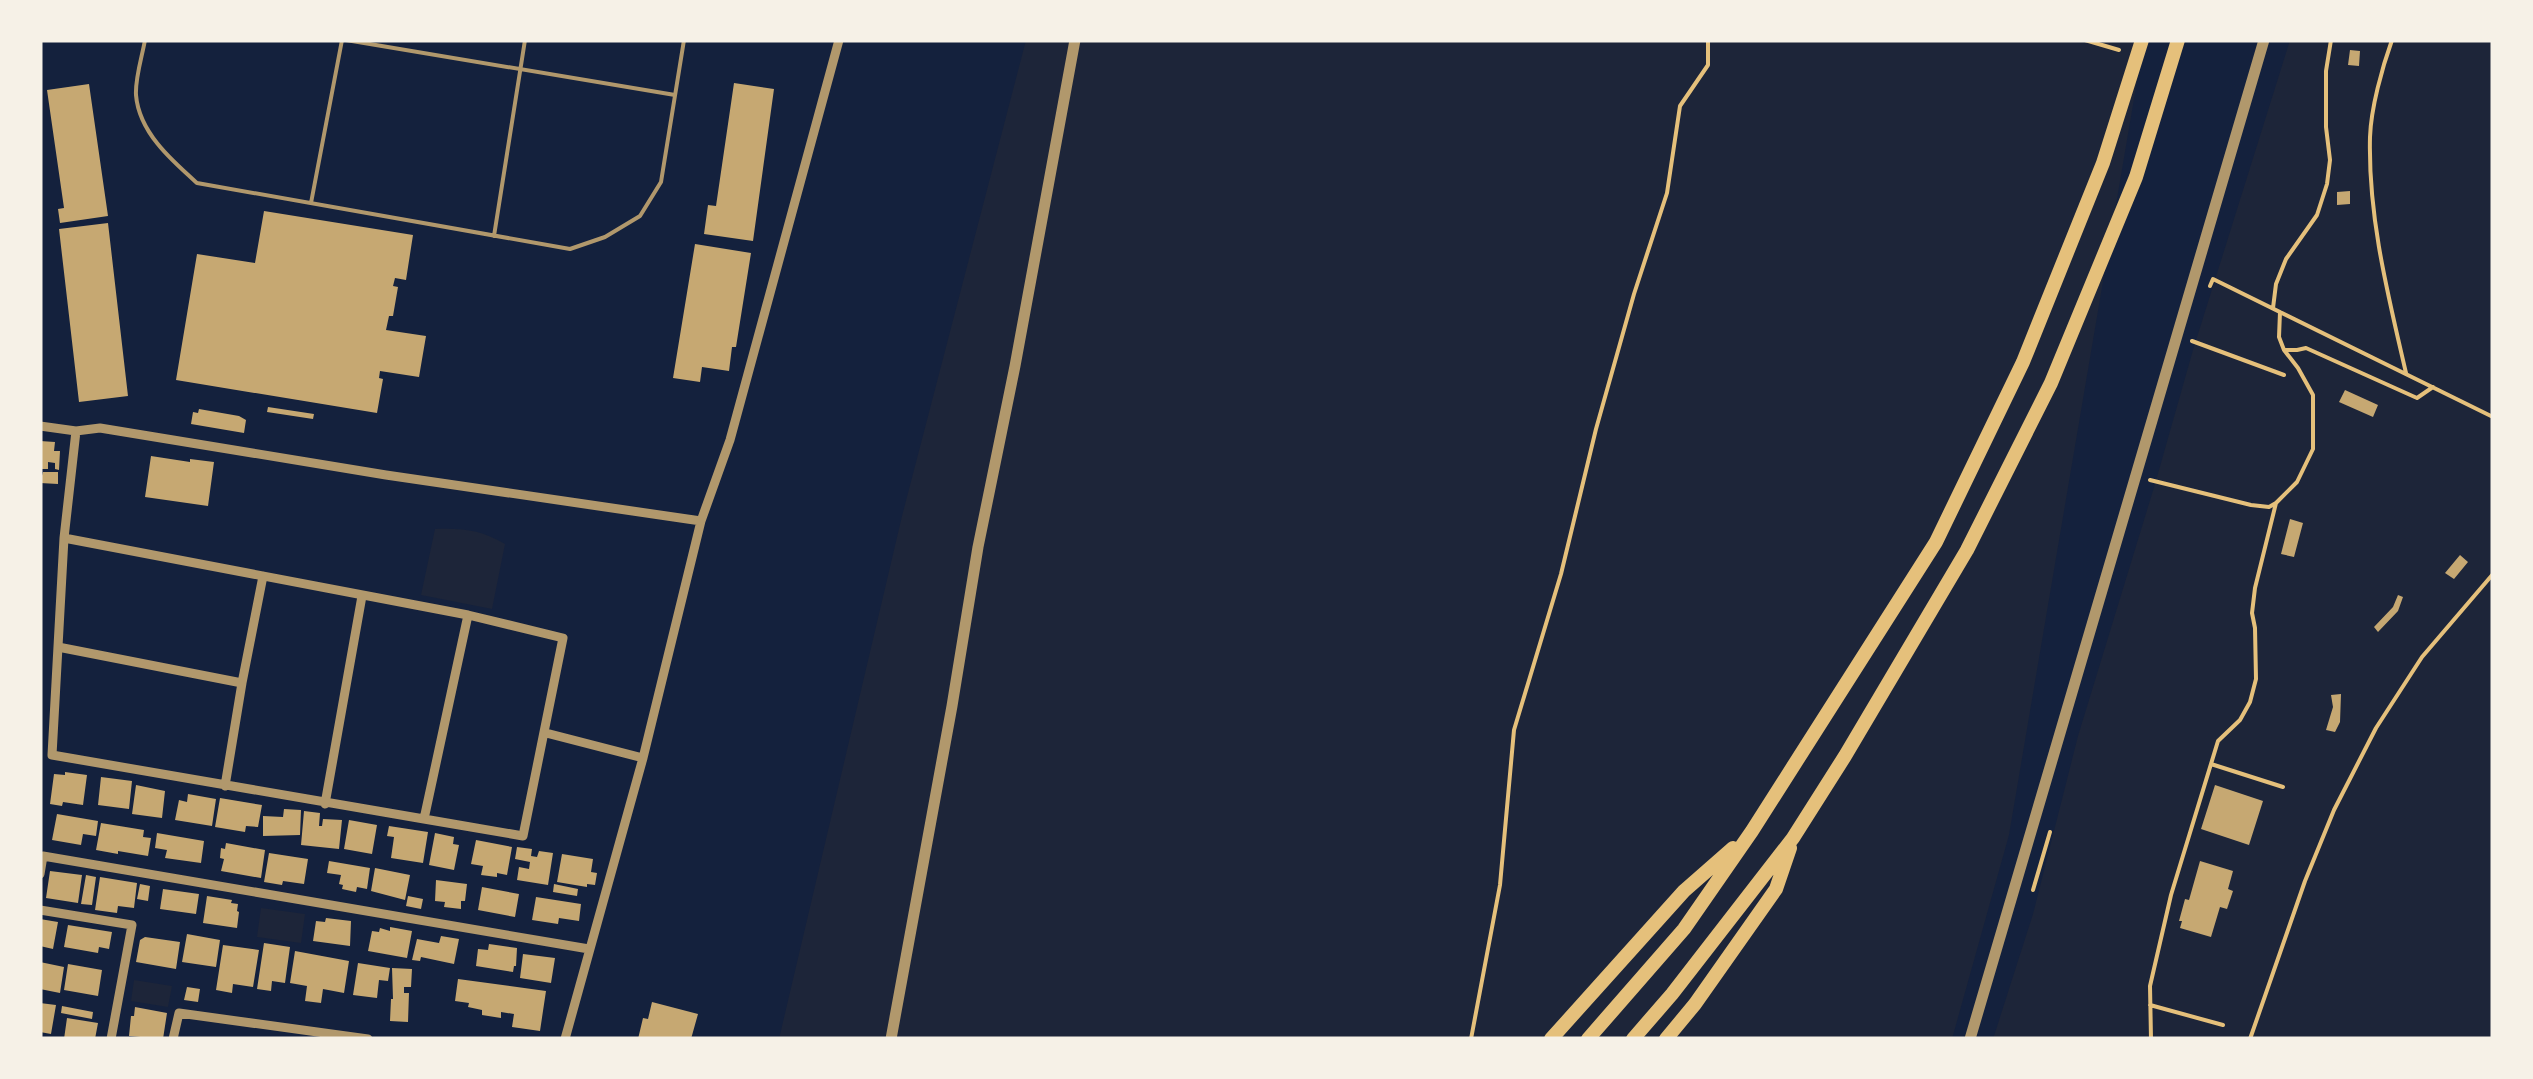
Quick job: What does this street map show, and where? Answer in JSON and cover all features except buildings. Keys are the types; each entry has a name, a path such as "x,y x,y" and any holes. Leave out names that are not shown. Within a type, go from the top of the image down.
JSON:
{"main road":[{"path":"1588,1039 1684,929 1752,831 1936,542 2023,362 2103,162 2142,40"},
{"path":"1633,1039 1793,838 1846,756 1966,550 2051,383 2136,178 2178,40"},
{"path":"1551,1039 1684,891 1752,831"},
{"path":"1666,1039 1776,888 1793,838"}],"street":[{"path":"566,1039 702,522 730,440 840,40"},
{"path":"891,1039 978,547 1076,40"},
{"path":"1970,1039 2264,40"},
{"path":"40,426 76,431 100,428 702,522"},
{"path":"64,538 468,615 564,638 523,836 52,755 64,538 76,431"},
{"path":"225,786 263,576"},
{"path":"325,804 362,596"},
{"path":"424,820 468,615"},
{"path":"58,647 242,683"},
{"path":"546,732 643,758"},
{"path":"40,874 44,856 589,949"},
{"path":"40,910 132,925 111,1039"},
{"path":"173,1039 179,1013 368,1039"}],"lane":[{"path":"145,40 136,93 142,121 169,159 197,183 570,249 605,237 640,216 661,182 684,40"},
{"path":"312,203 344,40 675,94"},
{"path":"494,236 524,40"}],"path":[{"path":"1471,1039 1500,885 1514,730 1561,574 1634,294 1668,193 1680,106 1708,65 1708,40"},
{"path":"2085,40 2119,51"},
{"path":"2274,308 2276,284 2286,259 2316,215 2327,184 2330,160 2325,96 2331,40"},
{"path":"2392,40 2370,134 2373,210 2406,373"},
{"path":"2208,294 2213,279 2493,417"},
{"path":"2152,469 2150,479 2269,507 2297,482 2313,449 2313,395 2284,350 2279,337 2280,312"},
{"path":"2188,353 2192,341 2284,374"},
{"path":"2284,350 2306,348 2417,398 2433,386"},
{"path":"2152,1039 2150,986 2170,895 2218,741 2240,720 2256,679 2252,613 2276,504"},
{"path":"2250,1039 2305,881 2334,810 2368,744 2422,657 2493,574"},
{"path":"2211,764 2283,786"},
{"path":"2047,844 2051,826"},
{"path":"2150,1005 2223,1025"}],"shaded area":[{"path":"1026,40 2144,40 2009,835 1952,1039 779,1039 902,516"},
{"path":"2290,40 2493,40 2493,1039 1993,1039 2033,914 2078,736"},
{"path":"435,529 472,531 505,544 492,609 421,595"},
{"path":"261,908 305,914 301,943 257,937"},
{"path":"134,980 172,986 168,1007 131,1001"}]}
